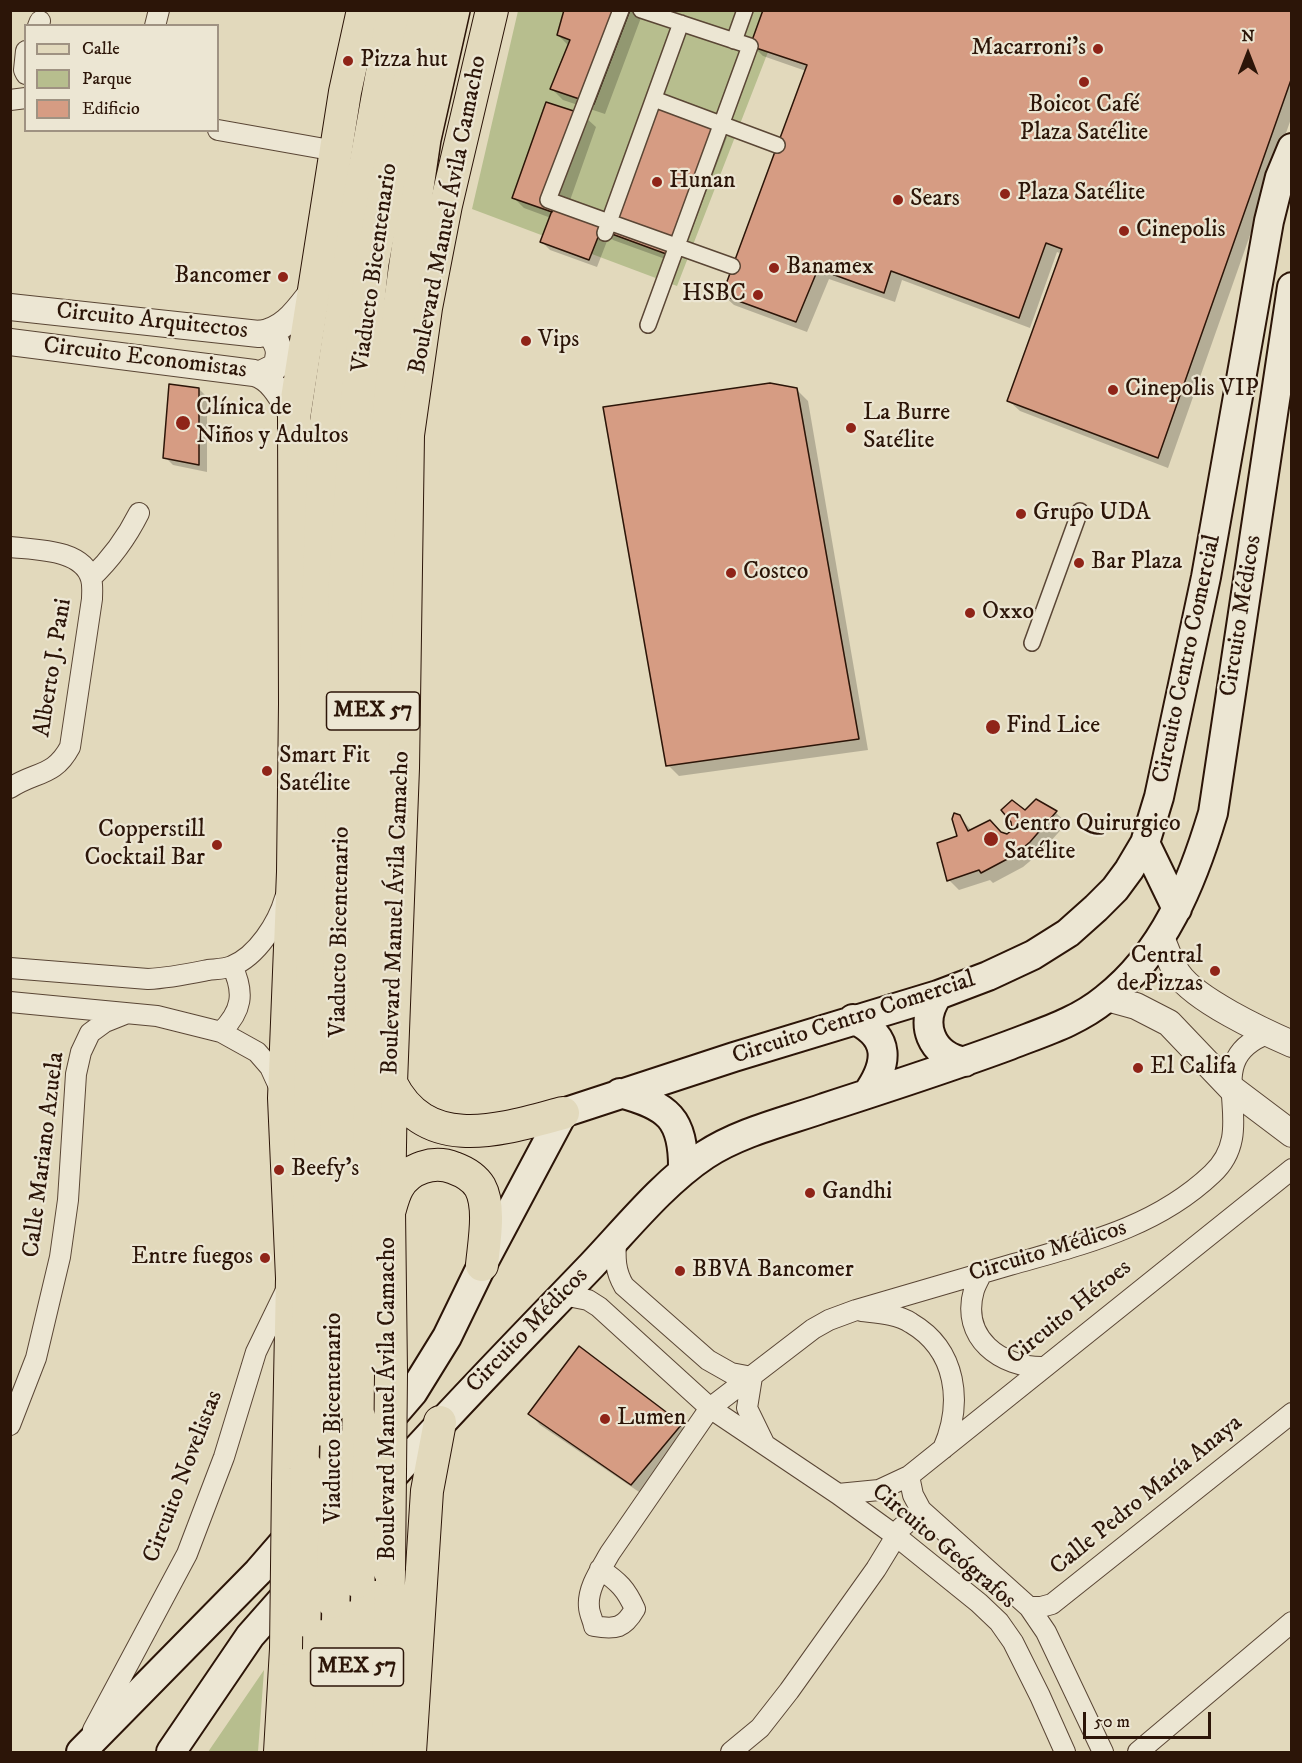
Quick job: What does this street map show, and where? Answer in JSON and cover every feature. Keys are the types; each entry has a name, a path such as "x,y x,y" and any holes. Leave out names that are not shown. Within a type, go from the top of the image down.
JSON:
{"highway":[{"name":"MEX 57","path":"304,1752 304,1620 298,1477 316,674 326,432 359,202 394,10"},
{"name":"Viaducto Bicentenario","path":"332,1752 337,1446 335,1256 345,590 357,406 372,263 396,135 427,10"},
{"name":"Boulevard Manuel Ávila Camacho","path":"356,1752 359,1418 370,840 381,436 424,139 453,10"}],"main road":[{"path":"280,1752 298,1477 284,1098 293,872 294,418 336,151 363,10"},
{"name":"Boulevard Manuel Ávila Camacho","path":"387,1752 391,1372 389,1210 403,768 408,435 426,308 492,10"},
{"name":"Circuito Centro Comercial","path":"563,1113 620,1093 938,995 988,976 1033,956 1068,933 1115,889 1145,843 1159,797 1206,577 1269,221 1280,177 1292,148"},
{"name":"Circuito Médicos","path":"171,1752 250,1636 440,1422 683,1171 705,1155 749,1133 965,1062 1069,1023 1107,998 1136,970 1161,937 1177,909 1200,857 1213,813 1292,287"},
{"path":"1145,843 1177,909"},
{"path":"938,995 930,1009 928,1019 931,1037 942,1052 965,1062"},
{"path":"853,1020 869,1029 882,1046 882,1067 878,1078 867,1094"},
{"path":"392,1083 403,1101 418,1116 454,1131 497,1130 563,1113"},
{"path":"620,1093 656,1104 667,1113 675,1123 680,1135 683,1171"},
{"path":"80,1752 258,1572 413,1392 447,1338 482,1265 563,1113"},
{"path":"389,1210 399,1186 413,1171 428,1165 447,1165 467,1173 480,1187 485,1205 486,1225 482,1265"},
{"path":"410,1752 427,1491 440,1422"}],"street":[{"path":"621,10 545,207 607,228 676,246 732,266"},
{"path":"641,10 750,46 648,324"},
{"path":"734,41 745,10"},
{"path":"607,228 681,23"},
{"path":"654,99 777,145"},
{"path":"219,130 336,151"},
{"name":"Circuito Arquitectos","path":"10,307 250,333 269,333 291,318 313,291"},
{"path":"261,375 275,367 279,355 278,344 269,333"},
{"name":"Circuito Economistas","path":"10,342 247,371 261,375 279,394 294,418"},
{"path":"1032,643 1080,511"},
{"path":"91,578 111,559 139,513"},
{"name":"Alberto J. Pani","path":"10,547 51,551 75,558 91,578 92,599 70,747 63,761 10,788"},
{"path":"11,967 148,979 232,966 248,956 263,941 282,911 293,872"},
{"path":"1161,937 1174,967 1188,986 1199,995 1267,1034 1292,1044"},
{"path":"221,1032 233,1020 240,999 240,987 232,966"},
{"path":"1107,998 1136,1006 1169,1023 1232,1088 1292,1134"},
{"path":"10,1002 157,1016 221,1032 257,1052 270,1067 284,1098"},
{"name":"Calle Mariano Azuela","path":"10,1425 36,1358 60,1257 68,1200 76,1074 81,1052 90,1033 105,1022 125,1014"},
{"name":"Circuito Médicos","path":"600,1569 616,1580 626,1591 635,1609 627,1623 610,1629 594,1626 589,1607 592,1586 600,1569 710,1408 813,1329 856,1310 1116,1234 1184,1198 1215,1172 1226,1157 1235,1124 1233,1067 1238,1053 1255,1038 1267,1034"},
{"name":"Circuito Héroes","path":"838,1494 879,1490 909,1476 1292,1169"},
{"name":"Circuito Médicos","path":"616,1241 617,1274 624,1286 708,1360 731,1373 752,1377"},
{"path":"982,1273 974,1291 972,1306 972,1322 978,1335 991,1351 1010,1362 1044,1367"},
{"name":"Circuito Novelistas","path":"80,1752 187,1554 224,1457 256,1352 292,1278"},
{"name":"Circuito Geógrafos","path":"563,1295 588,1300 599,1307 710,1408 896,1536 979,1603 999,1622 1013,1642 1065,1752"},
{"path":"856,1310 885,1314 910,1322 929,1335 945,1357 954,1382 955,1397 950,1429 943,1449"},
{"path":"752,1377 747,1408 766,1447"},
{"name":"Calle Pedro María Anaya","path":"1029,1607 1041,1608 1052,1604 1292,1413"},
{"path":"909,1476 910,1486 921,1510 1029,1607 1046,1632 1103,1752"},
{"path":"731,1752 760,1728 874,1572 907,1521 921,1510"},
{"path":"1138,1752 1292,1622"}],"green space":[{"path":"518,11 763,11 750,46 768,52 677,286 472,209"},
{"path":"264,1670 258,1752 208,1752"}],"building":[{"path":"564,10 630,10 594,104 550,89 570,40 557,35"},
{"name":"Plaza Satélite","path":"763,10 1292,10 1292,77 1158,458 1007,401 1062,249 1046,243 1019,318 891,271 884,293 818,269 796,322 722,295 807,65 750,46"},
{"path":"651,100 717,125 669,255 601,230"},
{"path":"546,102 586,115 552,212 512,198"},
{"path":"556,200 606,217 589,260 540,242"},
{"name":"Costco","path":"770,383 797,388 859,739 666,766 603,407"},
{"name":"Clínica de Niños y Adultos","path":"169,384 199,388 199,465 163,458"},
{"name":"Centro Quirurgico Satélite","path":"1036,799 1057,811 1030,842 1013,856 981,873 979,870 947,881 937,843 957,836 952,819 954,813 960,815 968,831 990,820 1001,832 1007,834 1012,830 1011,822 1001,810 1012,800 1025,810"},
{"name":"Lumen","path":"579,1346 682,1424 631,1485 528,1414"}],"place":[{"name":"Macarroni's","path":"1098,49"},
{"name":"Pizza hut","path":"348,61"},
{"name":"Boicot Café Plaza Satélite","path":"1084,82"},
{"name":"Hunan","path":"657,182"},
{"name":"Plaza Satélite","path":"1005,194"},
{"name":"Sears","path":"898,200"},
{"name":"Cinepolis","path":"1124,231"},
{"name":"Banamex","path":"774,268"},
{"name":"Bancomer","path":"283,277"},
{"name":"HSBC","path":"758,295"},
{"name":"Vips","path":"526,341"},
{"name":"Cinepolis VIP","path":"1113,390"},
{"name":"Clínica de Niños y Adultos","path":"183,423"},
{"name":"La Burre Satélite","path":"851,428"},
{"name":"Grupo UDA","path":"1021,514"},
{"name":"Bar Plaza","path":"1079,563"},
{"name":"Costco","path":"731,573"},
{"name":"Oxxo","path":"970,613"},
{"name":"Find Lice","path":"993,727"},
{"name":"Smart Fit Satélite","path":"267,771"},
{"name":"Centro Quirurgico Satélite","path":"991,839"},
{"name":"Copperstill Cocktail Bar","path":"217,845"},
{"name":"Central de Pizzas","path":"1215,971"},
{"name":"El Califa","path":"1138,1068"},
{"name":"Beefy's","path":"279,1170"},
{"name":"Gandhi","path":"810,1193"},
{"name":"Entre fuegos","path":"265,1258"},
{"name":"BBVA Bancomer","path":"680,1271"},
{"name":"Lumen","path":"605,1419"}]}
